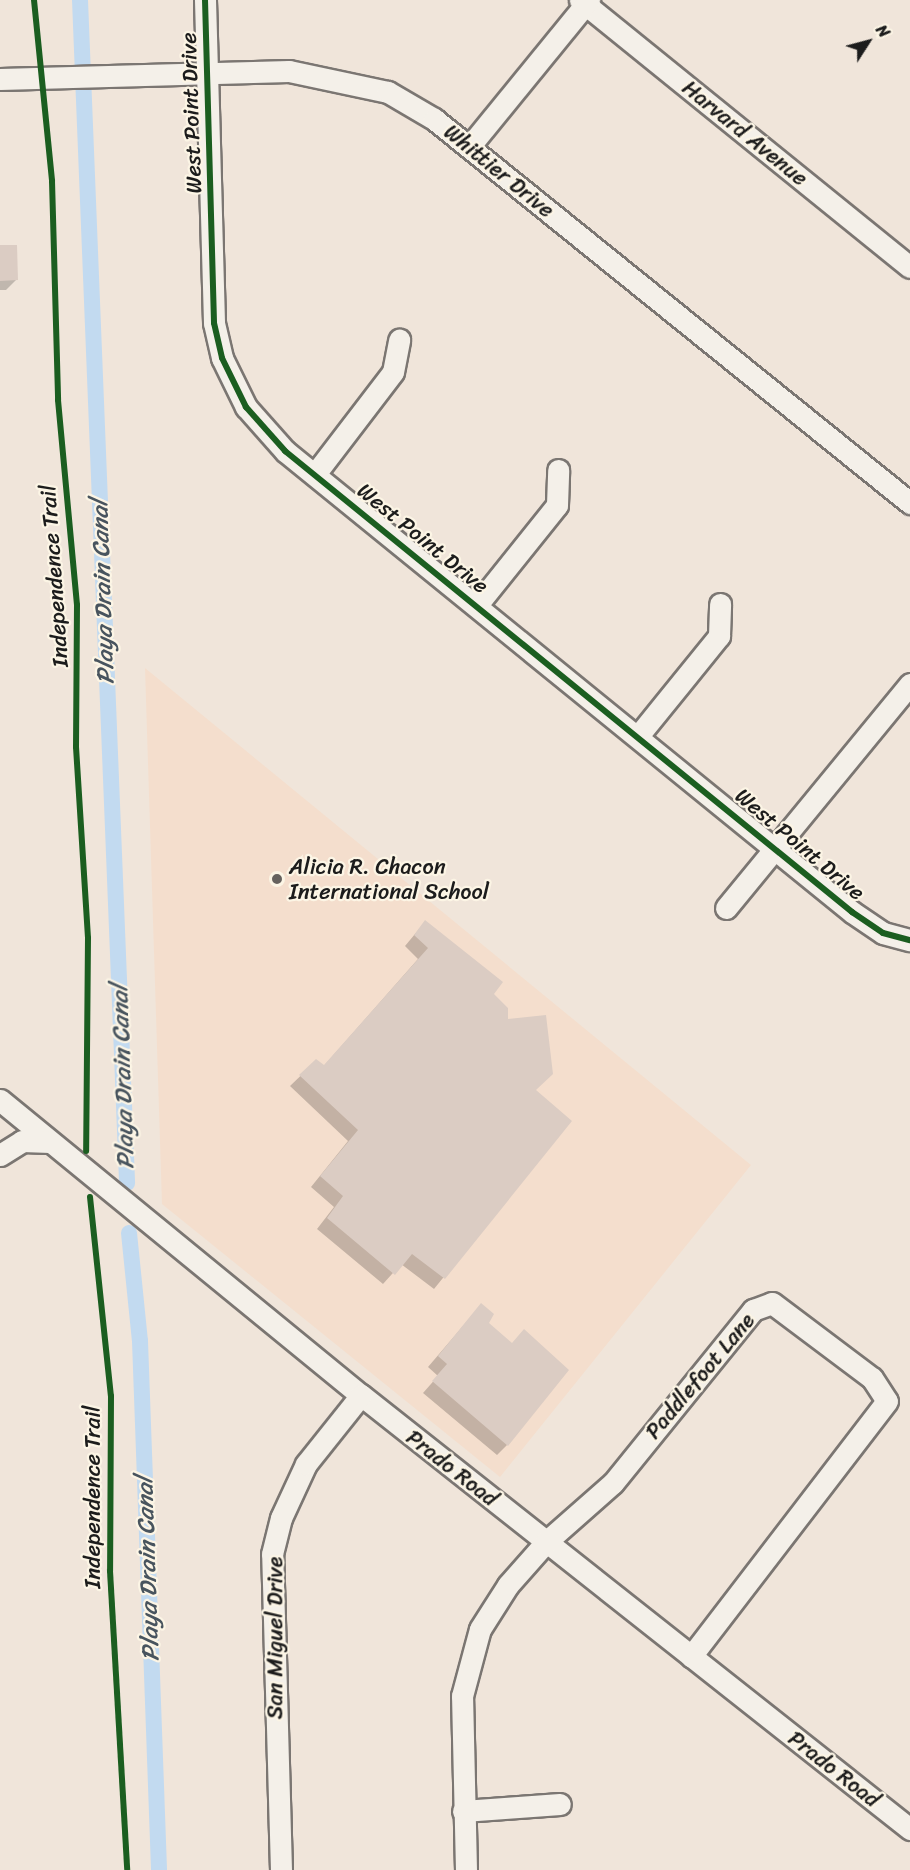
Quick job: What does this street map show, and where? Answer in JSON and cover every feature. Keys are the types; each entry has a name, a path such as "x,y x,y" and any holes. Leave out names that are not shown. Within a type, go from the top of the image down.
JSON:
{"street":[{"name":"West Point Drive","path":"205,0 209,71 214,323 222,358 260,425 315,474 868,922 910,940"},
{"path":"470,147 584,1"},
{"name":"Harvard Avenue","path":"584,1 910,267"},
{"name":"Whittier Drive","path":"0,79 209,71 328,75 388,92 470,147 910,503"},
{"path":"315,474 393,372 399,340"},
{"path":"477,605 557,506 558,470"},
{"path":"638,736 719,636 720,604"},
{"path":"726,908 910,684"},
{"name":"Prado Road","path":"0,1100 146,1222 361,1395 910,1829"},
{"path":"0,1155 22,1141 50,1142"},
{"name":"Paddlefoot Lane","path":"466,1870 460,1732 465,1672 495,1603 546,1542 613,1483 753,1310 772,1303 787,1311 872,1378 885,1393 884,1410 691,1656"},
{"name":"San Miguel Drive","path":"281,1870 272,1554 281,1518 306,1464 361,1395"},
{"path":"463,1811 560,1804"}],"shaded area":[{"name":"Alicia R. Chacon International School","path":"145,668 751,1165 500,1477 162,1204"}],"building":[{"path":"0,245 17,245 18,280 0,281"},
{"path":"425,920 503,982 494,994 508,1008 508,1019 546,1015 553,1074 536,1090 572,1121 445,1279 412,1254 395,1275 327,1218 343,1196 320,1176 358,1130 299,1075 316,1059 324,1065 428,948 414,935"},
{"path":"481,1303 494,1314 489,1323 512,1343 524,1329 569,1370 508,1446 432,1381 447,1364 438,1356"}],"waterway":[{"name":"Playa Drain Canal","path":"80,0 127,1183"},
{"name":"Playa Drain Canal","path":"129,1233 140,1341 159,1870"}],"cycle path":[{"name":"Independence Trail","path":"34,0 52,181 58,400 77,605 76,747 88,938 86,1151"},
{"path":"205,0 214,323 222,358 246,407 285,451 852,912 883,933 910,940"},
{"name":"Independence Trail","path":"90,1197 111,1396 110,1571 127,1870"}],"place":[{"name":"Alicia R. Chacon International School","path":"277,879"}]}
